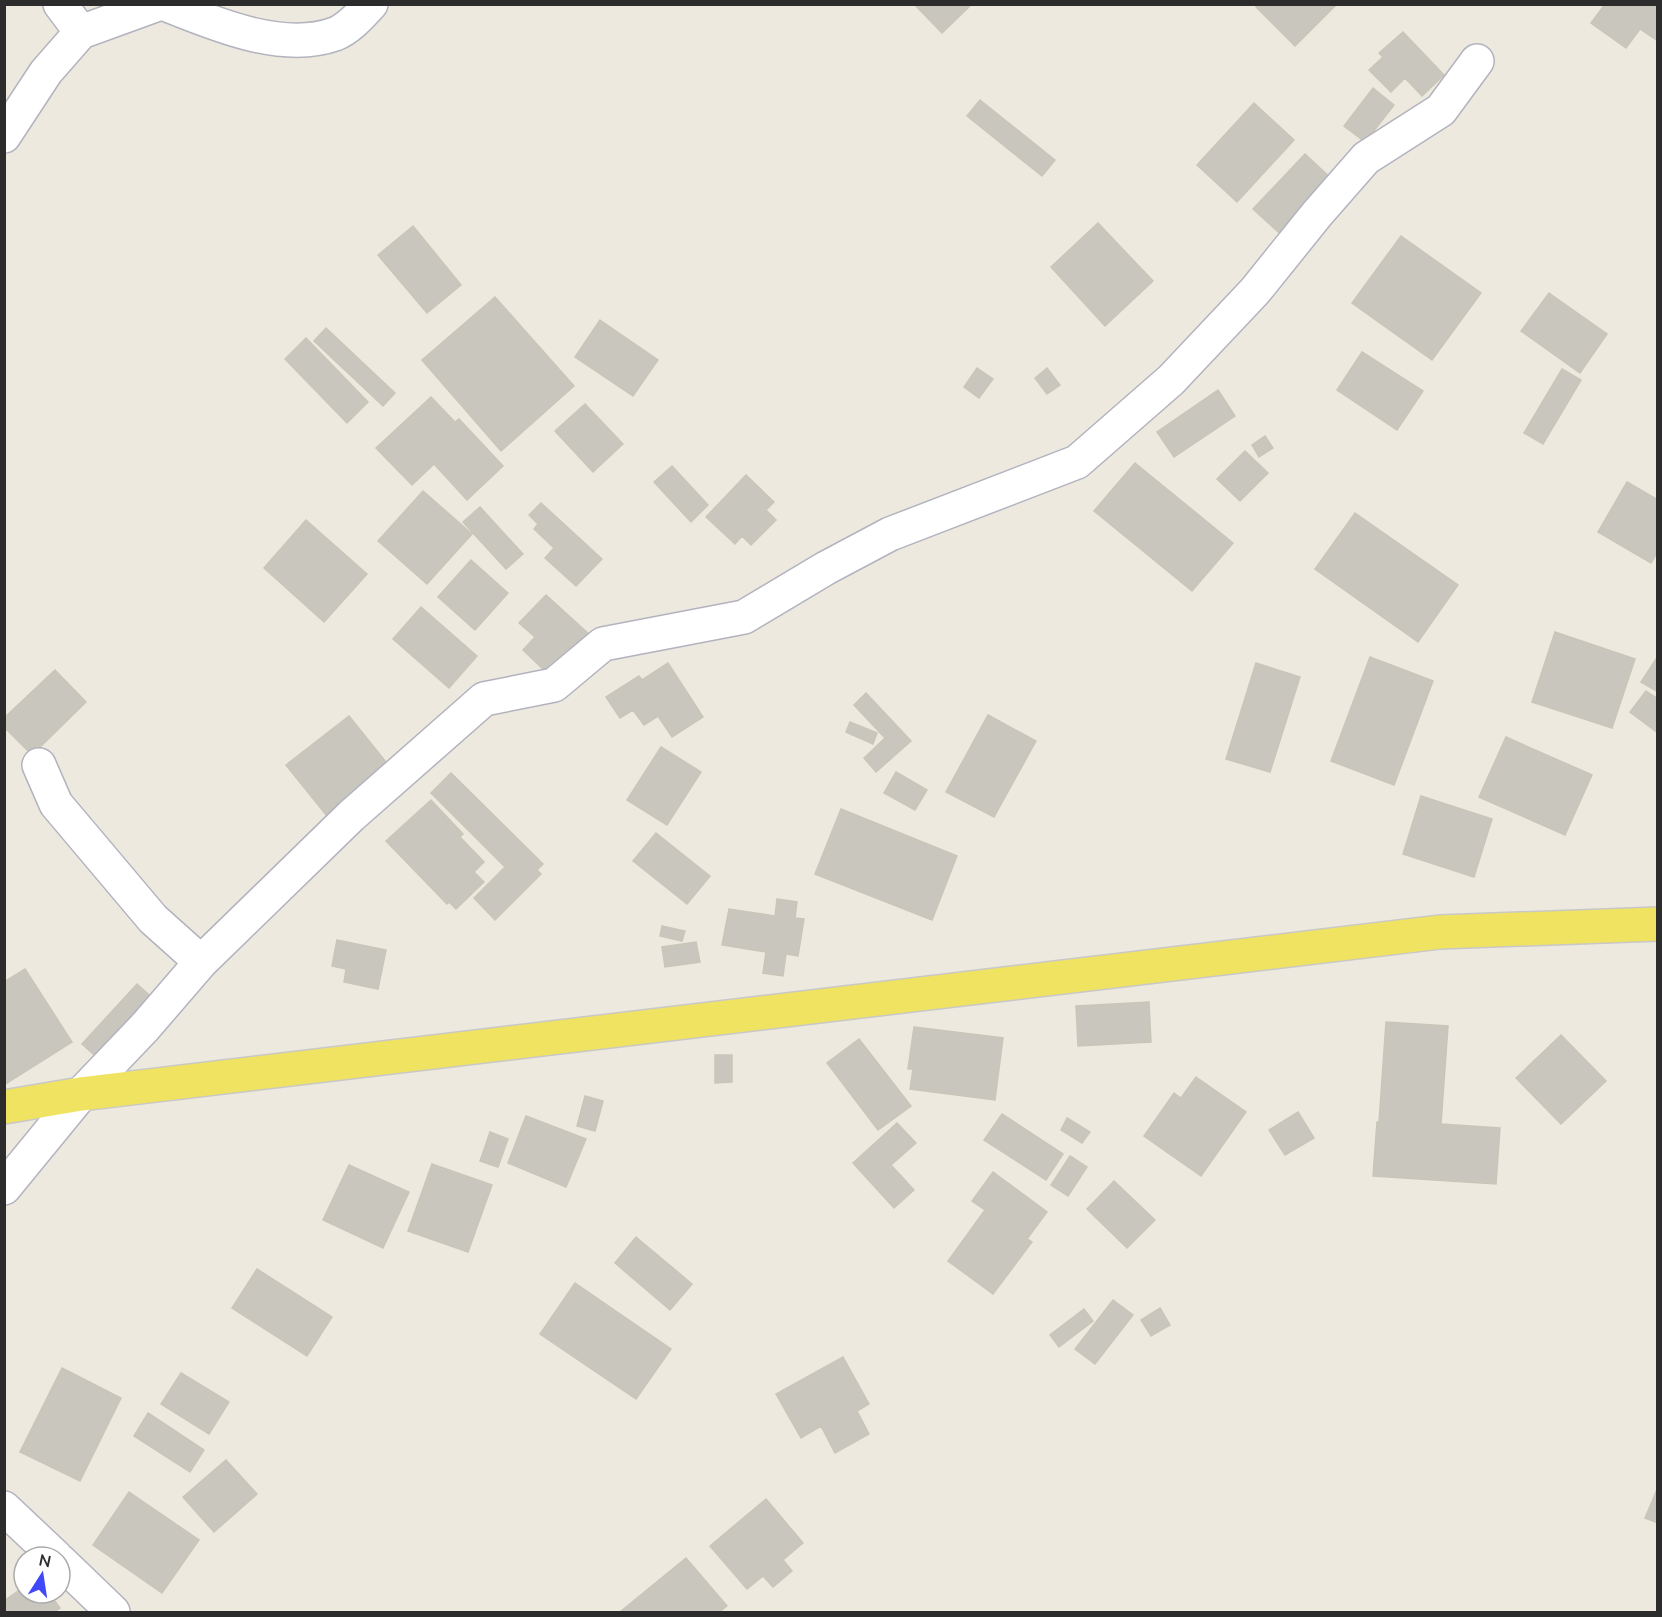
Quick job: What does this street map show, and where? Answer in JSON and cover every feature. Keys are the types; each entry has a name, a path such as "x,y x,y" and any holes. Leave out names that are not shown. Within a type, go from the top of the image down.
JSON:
{"main road":[{"path":"4,1107 81,1094 1440,932 1658,924"}],"street":[{"path":"60,4 81,32"},
{"path":"4,136 46,72 81,32 158,4"},
{"path":"165,4 219,25 273,38 305,41 337,33 371,4"},
{"path":"4,1188 81,1094 145,1027 201,962 351,816 484,699 554,685 603,644 744,617 826,568 890,534 1077,462 1171,380 1254,291 1366,158 1441,110 1477,61"},
{"path":"39,765 56,804 153,919 201,962"},
{"path":"4,1508 43,1545"},
{"path":"72,1573 113,1612"}],"building":[{"path":"914,4 972,4 942,33"},
{"path":"1258,4 1337,4 1295,46 1256,7"},
{"path":"1605,4 1658,4 1658,41 1640,29 1626,48 1591,23"},
{"path":"1403,32 1444,75 1422,96 1405,78 1391,92 1369,70 1383,57 1379,53"},
{"path":"1373,88 1394,105 1365,142 1344,126"},
{"path":"980,100 1055,160 1042,176 967,116"},
{"path":"1254,103 1294,140 1237,202 1197,165"},
{"path":"1305,154 1336,183 1285,238 1253,209"},
{"path":"1098,223 1153,281 1105,326 1051,267"},
{"path":"413,226 461,285 427,313 378,255"},
{"path":"1401,236 1481,293 1432,360 1352,303"},
{"path":"1549,293 1607,334 1580,373 1521,331"},
{"path":"495,297 574,386 501,451 422,360"},
{"path":"600,320 658,360 633,396 575,357"},
{"path":"326,328 395,393 383,406 314,341"},
{"path":"306,338 368,402 347,423 285,359"},
{"path":"1362,352 1423,391 1397,430 1337,390"},
{"path":"977,368 993,379 979,398 964,387"},
{"path":"1047,368 1060,385 1047,394 1035,378"},
{"path":"1562,369 1581,380 1543,444 1524,433"},
{"path":"1218,390 1235,416 1174,457 1157,432"},
{"path":"431,397 455,422 459,419 503,466 467,500 434,464 412,485 376,448"},
{"path":"585,404 623,444 593,472 555,431"},
{"path":"1265,436 1273,448 1259,457 1252,445"},
{"path":"1245,451 1268,473 1240,501 1217,479"},
{"path":"1135,463 1233,543 1192,591 1094,511"},
{"path":"672,466 708,505 691,522 654,482"},
{"path":"746,475 774,502 766,510 776,520 751,545 742,536 735,544 706,517"},
{"path":"1627,482 1658,500 1658,551 1651,563 1598,532"},
{"path":"423,491 472,534 427,584 378,541"},
{"path":"541,503 602,559 576,586 545,558 554,548 534,529 538,524 529,515"},
{"path":"480,507 523,554 506,569 463,522"},
{"path":"1355,513 1458,585 1418,642 1315,569"},
{"path":"306,520 367,574 324,622 264,568"},
{"path":"471,560 508,593 475,630 438,597"},
{"path":"546,595 590,635 563,663 559,659 546,672 523,650 535,637 519,623"},
{"path":"421,607 477,656 449,688 393,639"},
{"path":"1555,632 1635,659 1612,728 1532,702"},
{"path":"1658,656 1658,692 1641,682"},
{"path":"1370,657 1433,681 1394,785 1331,761"},
{"path":"668,663 703,717 672,737 658,716 644,725 633,710 620,718 606,697 639,676 642,680"},
{"path":"1256,663 1300,677 1270,772 1226,759"},
{"path":"55,670 86,702 32,755 4,727 4,718"},
{"path":"1646,691 1658,699 1658,733 1630,712"},
{"path":"866,693 911,741 876,772 864,758 885,738 854,705"},
{"path":"988,715 1036,741 994,817 946,792"},
{"path":"349,716 390,767 327,816 286,765"},
{"path":"850,722 877,733 873,744 846,732"},
{"path":"1506,737 1592,775 1565,835 1479,797"},
{"path":"661,747 701,772 667,825 627,800"},
{"path":"896,772 927,790 915,810 884,793"},
{"path":"451,773 543,864 537,870 541,874 495,920 474,898 505,867 431,793"},
{"path":"1421,796 1492,819 1474,877 1403,854"},
{"path":"431,800 463,834 460,837 484,862 474,872 484,882 456,909 449,902 447,904 386,841"},
{"path":"841,809 957,856 932,920 815,874"},
{"path":"656,833 710,876 687,904 633,861"},
{"path":"777,899 797,902 795,918 804,919 798,956 786,954 783,976 763,973 766,952 722,945 729,909 775,916"},
{"path":"662,926 685,931 682,941 660,936"},
{"path":"337,940 386,950 378,989 344,982 346,969 332,966"},
{"path":"696,942 700,962 665,967 662,947"},
{"path":"25,969 72,1042 4,1085 4,982"},
{"path":"137,984 157,1002 102,1062 82,1044"},
{"path":"1149,1002 1151,1042 1078,1046 1076,1006"},
{"path":"1386,1022 1448,1026 1441,1124 1500,1128 1496,1184 1373,1176"},
{"path":"914,1027 1003,1038 995,1100 910,1089 913,1069 908,1069"},
{"path":"1561,1035 1606,1081 1561,1124 1516,1078"},
{"path":"859,1039 911,1106 878,1130 827,1063"},
{"path":"715,1055 732,1055 732,1082 715,1083"},
{"path":"1196,1077 1246,1112 1201,1176 1144,1136 1174,1093 1181,1098"},
{"path":"585,1096 603,1101 595,1131 577,1126"},
{"path":"1298,1112 1314,1138 1285,1155 1269,1130"},
{"path":"1002,1114 1063,1154 1046,1180 984,1140"},
{"path":"526,1116 586,1139 566,1187 508,1163"},
{"path":"1067,1118 1090,1132 1082,1143 1061,1130"},
{"path":"897,1123 916,1143 891,1165 914,1190 894,1208 853,1163"},
{"path":"490,1132 508,1139 498,1167 480,1161"},
{"path":"1070,1156 1087,1167 1068,1196 1051,1185"},
{"path":"432,1164 492,1185 468,1252 408,1231"},
{"path":"349,1165 409,1192 383,1248 323,1220"},
{"path":"993,1172 1047,1212 1027,1239 1032,1242 993,1294 948,1261 985,1210 972,1201"},
{"path":"1114,1181 1155,1220 1127,1248 1087,1209"},
{"path":"636,1237 692,1284 670,1310 615,1263"},
{"path":"257,1269 332,1317 307,1356 232,1308"},
{"path":"575,1283 671,1349 636,1399 540,1334"},
{"path":"1113,1300 1133,1315 1095,1364 1075,1349"},
{"path":"1160,1308 1170,1325 1151,1336 1141,1320"},
{"path":"1084,1309 1093,1321 1059,1347 1050,1335"},
{"path":"843,1357 869,1404 857,1411 869,1434 835,1453 821,1426 801,1438 776,1394"},
{"path":"62,1368 121,1398 80,1481 20,1452"},
{"path":"181,1373 229,1402 209,1434 161,1404"},
{"path":"148,1413 204,1450 190,1472 134,1436"},
{"path":"226,1460 257,1494 214,1532 183,1497"},
{"path":"1658,1487 1658,1523 1645,1518"},
{"path":"129,1492 199,1540 162,1593 93,1545"},
{"path":"766,1499 803,1543 783,1560 792,1571 773,1587 763,1576 747,1589 710,1546"},
{"path":"686,1558 727,1606 719,1612 620,1612"},
{"path":"12,1595 12,1605 58,1605 60,1608 54,1612 4,1612 4,1601"}]}
